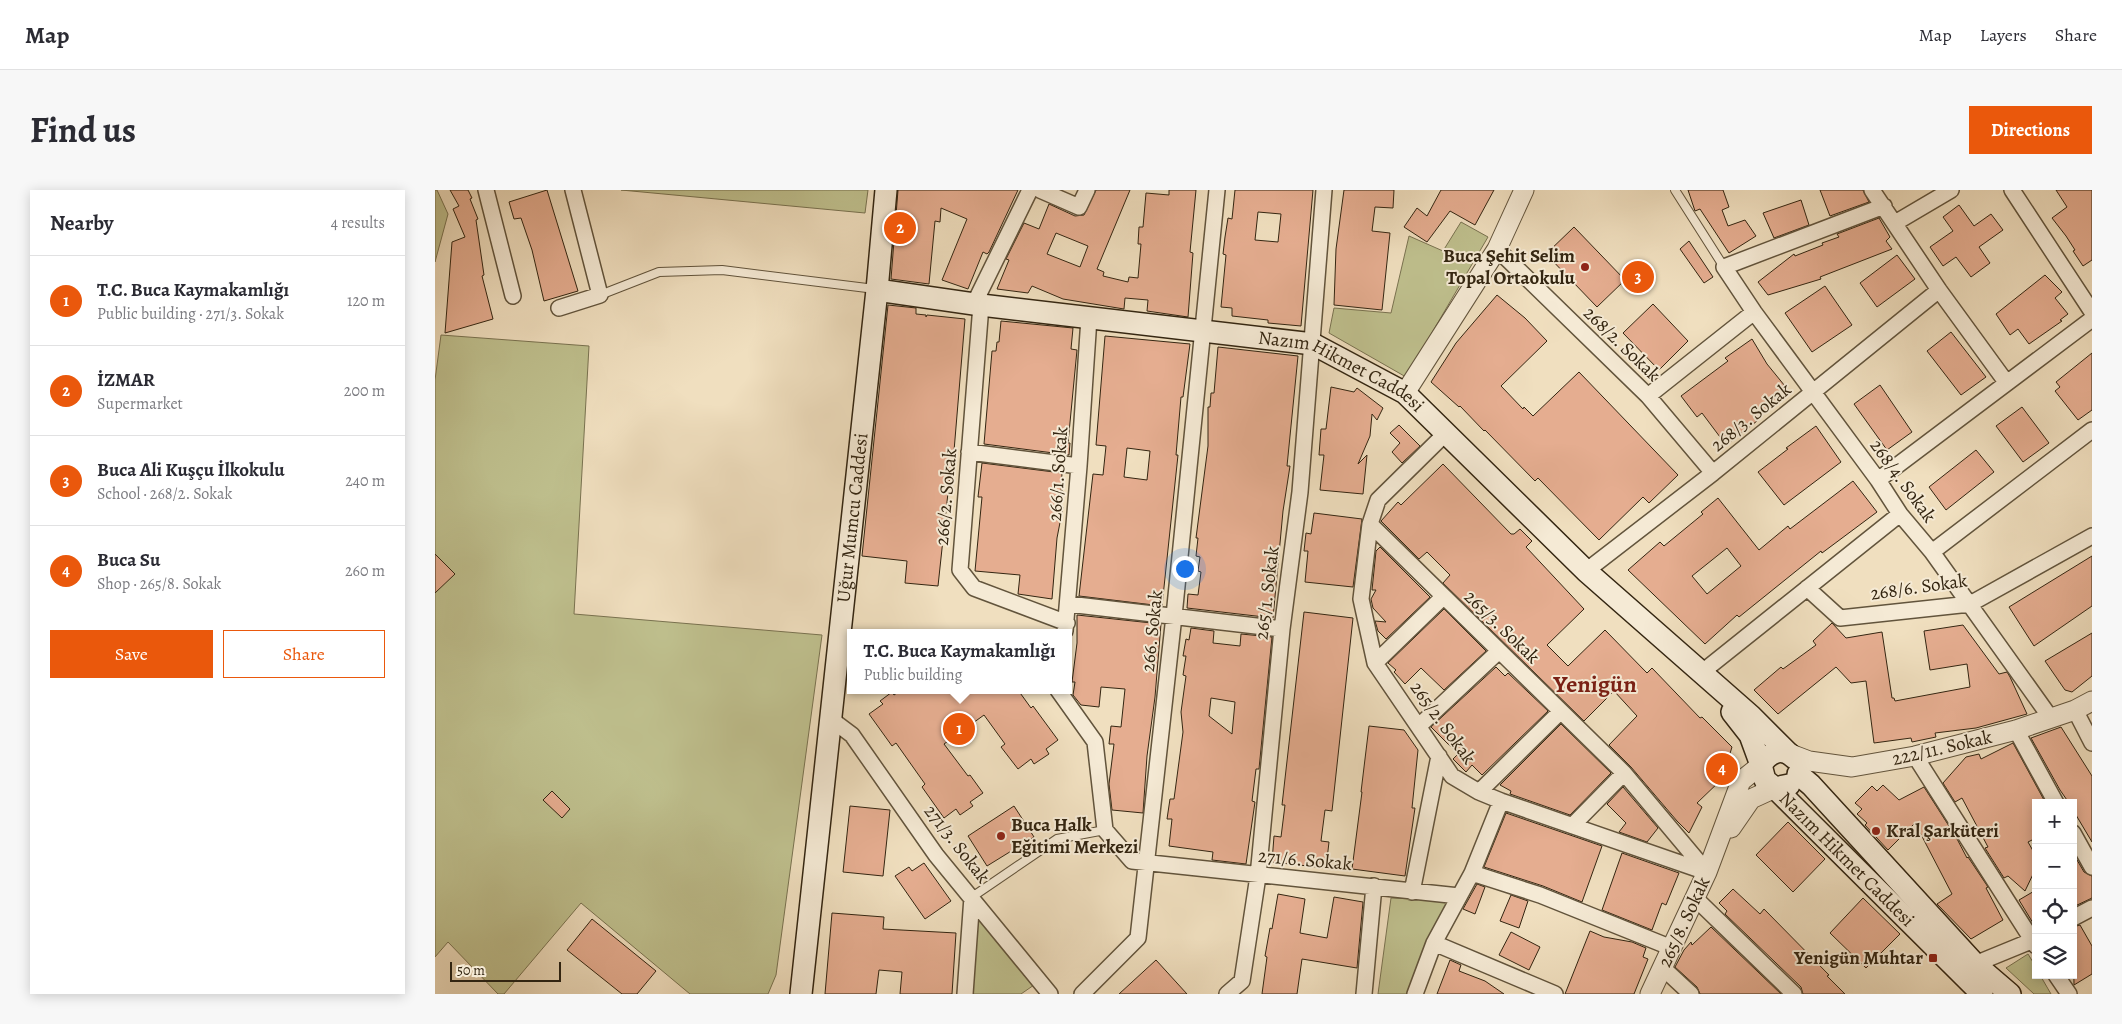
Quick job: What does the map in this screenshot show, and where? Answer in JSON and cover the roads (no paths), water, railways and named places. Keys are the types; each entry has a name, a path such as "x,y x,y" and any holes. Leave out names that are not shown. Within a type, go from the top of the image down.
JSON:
{"main road":[{"name":"Uğur Mumcu Caddesi","path":"801,994 832,720 886,190"},
{"name":"Nazım Hikmet Caddesi","path":"877,290 977,305 1313,344 1405,393 1586,572 1751,716 1788,753"},
{"name":"Nazım Hikmet Caddesi","path":"1701,673 1749,735 1761,764"},
{"path":"1775,751 1788,753 1808,778 1782,788 1775,788 1765,780 1761,764 1775,751"},
{"name":"Nazım Hikmet Caddesi","path":"1808,778 1975,964 2010,994"},
{"name":"Nazım Hikmet Caddesi","path":"1775,788 1982,994"}],"street":[{"path":"559,308 600,295 573,190"},
{"name":"266/2. Sokak","path":"1030,190 977,305 960,570 974,588 1066,628"},
{"path":"1040,190 1079,207 1087,190"},
{"name":"266. Sokak","path":"1082,994 1138,938 1204,332 1217,190"},
{"name":"265/1. Sokak","path":"1227,994 1242,981 1258,876 1282,629 1300,492 1324,190"},
{"path":"1405,393 1497,249 1524,190"},
{"path":"1872,190 1939,290 2006,382"},
{"path":"1895,223 1951,190"},
{"path":"2013,190 2092,312"},
{"path":"490,191 513,296"},
{"path":"1724,267 1884,206"},
{"name":"268/2. Sokak","path":"1497,249 1647,396 1713,473"},
{"name":"268/4. Sokak","path":"1724,267 1754,312 1878,480 1900,514 1932,552 2050,717"},
{"name":"268/3. Sokak","path":"1586,572 1713,473 1939,290"},
{"path":"1647,396 1754,312"},
{"name":"266/1. Sokak","path":"1066,628 1089,318"},
{"path":"1878,480 2092,319"},
{"path":"1932,552 2092,430"},
{"path":"1370,524 1378,500 1446,432"},
{"path":"969,452 1079,466"},
{"path":"1701,673 1900,514"},
{"name":"265/3. Sokak","path":"1370,524 1624,773 1707,872"},
{"name":"265/2. Sokak","path":"1370,524 1361,599 1375,662 1452,776 1479,792 1501,801 1707,872"},
{"name":"268/6. Sokak","path":"1807,588 1840,618 1970,604 2092,536"},
{"path":"1375,662 1443,597"},
{"path":"1068,604 1282,629"},
{"path":"1419,726 1499,651"},
{"path":"1061,694 1095,742 1105,830 1132,861 1147,862"},
{"name":"222/11. Sokak","path":"1788,753 1809,761 1851,767 1915,756 2016,730 2075,710 2092,701"},
{"path":"2075,710 2092,743"},
{"path":"1479,792 1560,712"},
{"name":"271/3. Sokak","path":"832,720 852,735 936,854 1050,994"},
{"path":"2016,730 2054,799"},
{"path":"1412,892 1439,756"},
{"path":"1915,756 2032,937"},
{"name":"265/8. Sokak","path":"1650,994 1707,872 1741,781 1761,764"},
{"path":"1808,778 1851,767"},
{"path":"1572,826 1624,773"},
{"name":"265/8. Sokak","path":"1716,849 1751,799 1775,788"},
{"path":"1415,994 1434,943 1471,873 1501,801"},
{"path":"2077,840 2092,867"},
{"name":"271/6. Sokak","path":"1147,862 1258,876 1374,886 1412,892 1459,896"},
{"path":"1471,873 1541,895 1672,948"},
{"path":"1364,994 1374,886"},
{"path":"965,994 972,897"},
{"path":"1695,898 1795,994"},
{"path":"2077,916 2092,908"},
{"path":"1434,943 1555,994"},
{"path":"1975,964 2032,943"},
{"path":"1663,968 1691,994"},
{"path":"2059,979 2069,994"}],"lane":[{"path":"1675,190 1724,267"},
{"path":"600,295 659,272 722,270 877,290"},
{"path":"972,897 1057,839 1105,830"}],"place":[{"name":"İZMAR","path":"900,228"},
{"name":"Buca Şehit Selim Topal Ortaokulu","path":"1585,267"},
{"name":"Buca Ali Kuşçu İlkokulu","path":"1638,277"},
{"name":"T.C. Buca Kaymakamlığı","path":"959,729"},
{"name":"Buca Su","path":"1722,769"},
{"name":"Kral Şarküteri","path":"1876,831"},
{"name":"Buca Halk Eğitimi Merkezi","path":"1001,836"},
{"name":"Yenigün Muhtar","path":"1933,958"}],"district":[{"name":"Yenigün","path":"1595,684"}]}
